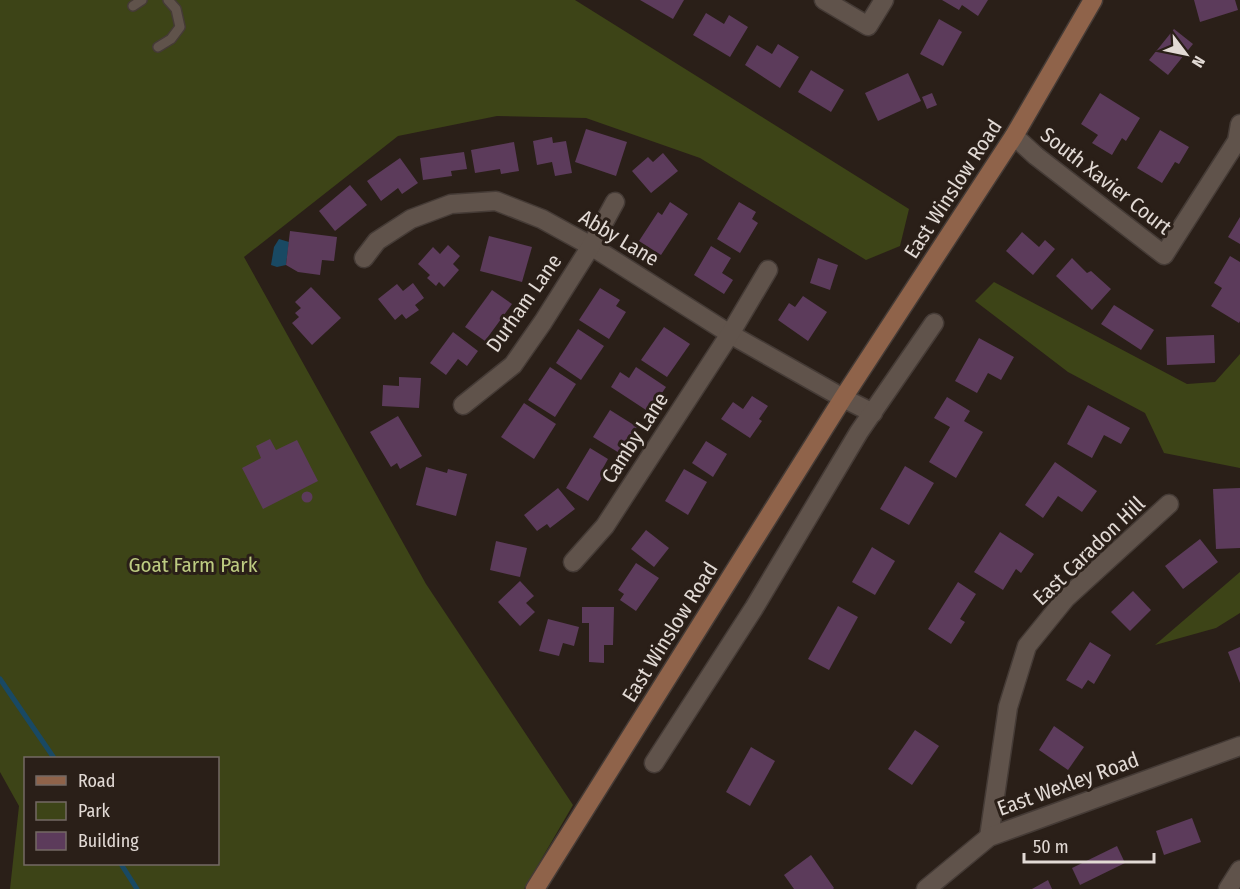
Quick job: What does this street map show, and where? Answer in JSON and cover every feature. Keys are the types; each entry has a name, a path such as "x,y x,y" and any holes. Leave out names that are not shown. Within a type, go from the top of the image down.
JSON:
{"main road":[{"name":"East Winslow Road","path":"535,889 843,398 1014,136 1093,0"}],"street":[{"path":"824,0 868,26 884,0"},
{"name":"South Xavier Court","path":"1014,136 1036,156 1164,255 1237,141 1240,124"},
{"name":"Abby Lane","path":"364,258 377,241 411,219 451,204 496,201 542,219 591,246 730,334 843,398"},
{"name":"Durham Lane","path":"463,405 513,365 591,246 615,202"},
{"name":"Camby Lane","path":"573,562 605,526 730,334 768,270"},
{"path":"654,763 754,608 859,432 934,323"},
{"path":"843,398 873,413"},
{"name":"East Caradon Hill","path":"989,837 1008,707 1027,646 1066,598 1169,504"},
{"name":"East Wexley Road","path":"926,889 989,837 1240,746"},
{"path":"1228,889 1240,870"}],"lane":[{"path":"133,6 142,0"},
{"path":"158,47 171,39 180,27 176,9 168,0"}],"green space":[{"name":"Goat Farm Park","path":"0,0 575,0 909,209 900,246 866,260 700,158 586,118 497,116 398,136 244,257 426,584 573,805 524,889 10,889 19,806 0,772"},
{"path":"994,282 1187,384 1215,382 1240,354 1240,468 1164,453 1145,413 1068,372 975,301"},
{"path":"1240,572 1240,613 1216,628 1155,645"}],"water":[{"path":"279,239 289,242 286,265 277,267 271,265 274,247"}],"building":[{"path":"640,0 684,0 673,19"},
{"path":"942,0 988,0 978,16 962,5 959,10"},
{"path":"1194,0 1235,0 1238,10 1200,22"},
{"path":"706,13 724,24 729,15 748,27 730,57 693,35"},
{"path":"939,19 962,32 943,66 920,54"},
{"path":"1174,29 1193,44 1168,75 1149,60"},
{"path":"778,44 799,57 780,88 745,65 757,45 772,54"},
{"path":"811,70 844,90 831,112 798,92"},
{"path":"908,73 921,101 878,121 865,93"},
{"path":"932,93 937,105 927,109 922,97"},
{"path":"1100,93 1140,118 1126,141 1122,138 1112,155 1092,143 1098,135 1081,124"},
{"path":"586,129 627,142 616,176 575,162"},
{"path":"1160,130 1189,147 1179,164 1175,162 1162,183 1137,168"},
{"path":"552,137 553,143 566,141 572,173 555,176 552,162 537,165 533,141"},
{"path":"514,142 519,171 501,174 500,169 475,173 471,150"},
{"path":"464,152 467,169 451,171 452,176 423,180 420,158"},
{"path":"663,153 678,171 651,193 632,171 648,157 653,162"},
{"path":"400,158 418,183 402,194 398,188 381,201 367,181"},
{"path":"350,185 367,205 335,231 319,211"},
{"path":"670,202 688,214 661,255 639,241 658,212 662,215"},
{"path":"739,202 756,212 752,219 758,223 740,253 717,239"},
{"path":"1240,217 1240,244 1228,237"},
{"path":"290,231 337,237 334,261 322,260 320,275 298,272 286,265"},
{"path":"1022,232 1039,247 1045,240 1055,249 1033,275 1006,251"},
{"path":"489,236 532,247 522,282 480,271"},
{"path":"448,245 460,256 453,264 459,270 444,287 439,282 436,286 427,278 430,275 418,264 433,247 440,254"},
{"path":"711,246 731,258 722,273 733,280 724,294 694,275"},
{"path":"1230,256 1240,262 1239,323 1211,306 1222,288 1214,283"},
{"path":"818,258 838,265 830,290 810,283"},
{"path":"1072,258 1087,273 1091,271 1111,289 1092,310 1056,276"},
{"path":"413,283 424,298 415,305 419,310 406,319 402,314 395,320 378,299 397,284 403,291"},
{"path":"311,287 341,318 312,345 292,323 299,317 295,313 301,308 295,302"},
{"path":"600,288 620,300 616,306 626,312 609,339 579,320"},
{"path":"492,290 512,304 485,341 465,327"},
{"path":"803,296 827,312 808,341 778,320 789,303 795,307"},
{"path":"1114,305 1154,330 1141,350 1101,324"},
{"path":"664,327 690,344 667,377 641,360"},
{"path":"578,329 604,346 581,380 556,363"},
{"path":"453,332 478,351 467,366 458,359 446,375 430,363"},
{"path":"1214,335 1215,363 1167,365 1166,337"},
{"path":"979,338 1014,357 1001,380 988,373 977,393 955,381"},
{"path":"550,367 576,384 555,417 528,400"},
{"path":"636,367 666,387 649,412 611,387 620,372 629,378"},
{"path":"399,377 421,378 419,408 382,406 383,385 399,386"},
{"path":"752,396 768,406 759,419 762,421 750,438 721,419 733,402 743,409"},
{"path":"947,397 970,411 964,421 983,432 956,478 929,462 950,427 934,418"},
{"path":"524,403 556,424 534,459 501,437"},
{"path":"1088,405 1130,428 1121,444 1104,435 1092,458 1067,444"},
{"path":"610,410 637,427 621,454 593,437"},
{"path":"398,416 422,456 400,469 397,463 391,467 370,432"},
{"path":"270,439 276,450 297,440 318,481 263,509 242,468 261,458 256,446"},
{"path":"706,441 727,454 713,477 692,463"},
{"path":"590,448 608,459 603,468 607,470 588,501 566,488"},
{"path":"1055,462 1097,491 1082,512 1058,496 1043,518 1025,505"},
{"path":"905,466 934,483 909,525 880,509"},
{"path":"426,467 447,473 448,469 467,474 456,516 416,505"},
{"path":"684,469 707,482 688,515 665,501"},
{"path":"558,488 575,509 550,528 547,524 537,531 524,515"},
{"path":"1240,488 1240,548 1216,549 1213,489"},
{"path":"307,492 311,493 311,501 307,502 303,501 302,497 303,493"},
{"path":"646,530 669,548 654,567 631,549"},
{"path":"1000,532 1034,554 1021,573 1016,569 1003,590 974,572"},
{"path":"1200,539 1218,562 1183,589 1165,566"},
{"path":"496,541 527,548 520,577 490,570"},
{"path":"872,547 895,561 875,595 852,582"},
{"path":"636,563 659,578 636,611 620,600 624,594 618,590"},
{"path":"520,581 534,596 526,603 535,612 520,626 498,602"},
{"path":"958,582 976,594 960,619 965,622 951,644 928,629"},
{"path":"1133,591 1151,610 1130,631 1111,612"},
{"path":"838,606 858,617 829,670 808,659"},
{"path":"582,607 614,607 613,645 604,645 604,663 589,662 589,623 582,623"},
{"path":"548,619 579,627 574,646 563,643 559,656 539,651"},
{"path":"1090,642 1111,655 1094,684 1088,680 1082,689 1066,680"},
{"path":"1240,647 1240,683 1228,652"},
{"path":"1054,726 1084,747 1068,770 1039,750"},
{"path":"915,730 939,746 912,785 888,769"},
{"path":"751,747 775,761 750,806 726,792"},
{"path":"1192,818 1201,842 1164,855 1156,831"},
{"path":"1117,846 1125,863 1080,885 1072,868"},
{"path":"811,855 833,889 794,889 784,875"},
{"path":"1048,880 1052,889 1032,889"}],"waterway":[{"path":"0,679 53,757"},
{"path":"122,865 137,889"}]}
